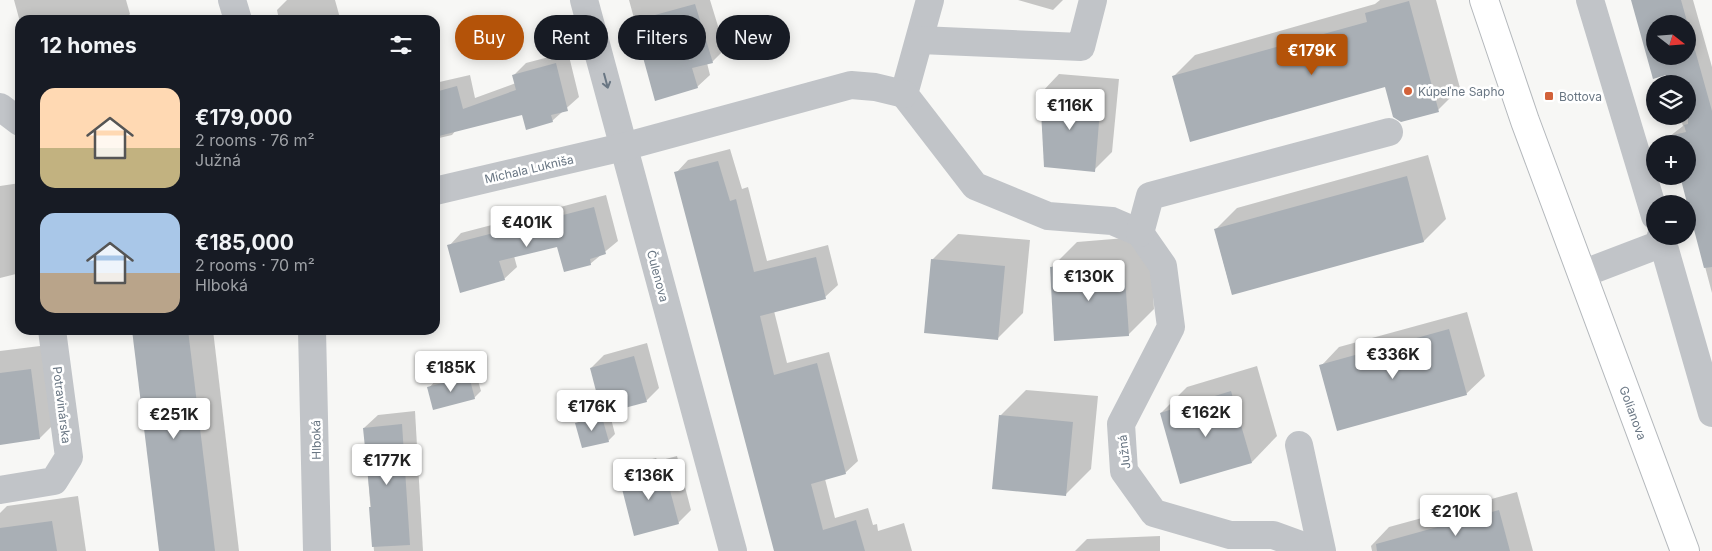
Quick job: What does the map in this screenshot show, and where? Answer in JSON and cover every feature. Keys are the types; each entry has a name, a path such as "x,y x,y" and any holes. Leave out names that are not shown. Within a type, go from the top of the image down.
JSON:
{"street":[{"path":"232,0 236,15"},
{"name":"Čulenova","path":"584,0 733,551"},
{"path":"930,0 904,94 975,186 1048,216 1112,221 1140,233 1150,196 1389,132"},
{"path":"920,40 1081,47 1093,0"},
{"name":"Golianova","path":"1484,0 1522,112 1685,551"},
{"path":"1590,0 1649,195"},
{"name":"Michala Lukniša","path":"440,190 623,147 851,85 875,86 904,94"},
{"path":"0,107 15,118"},
{"name":"Južná","path":"1140,233 1163,266 1171,327 1121,424 1124,471 1154,513 1230,535 1274,535 1317,551"},
{"path":"1582,274 1650,245"},
{"path":"1663,245 1712,413"},
{"name":"Potravinárska","path":"0,490 54,481 69,457 53,335"},
{"name":"Hlboká","path":"312,335 317,551"},
{"path":"1298,444 1322,551"}],"building":[{"path":"1631,0 1681,0 1685,15 1646,15 1646,54"},
{"path":"1409,1 1439,112 1401,122 1393,117 1385,87 1190,142 1172,76 1367,22 1365,13"},
{"path":"695,4 698,15 655,15"},
{"path":"706,40 713,63 692,68 698,88 655,101 644,60 706,60"},
{"path":"1696,54 1712,111 1712,267 1704,268 1696,237 1696,195 1685,195 1682,185 1696,185 1696,135 1673,135 1686,132 1684,125 1696,125 1696,75 1652,75 1649,65 1696,65"},
{"path":"556,63 568,111 551,115 553,122 526,130 522,115 440,136 440,91 457,86 463,109 516,90 512,75"},
{"path":"1040,92 1101,97 1095,172 1044,167"},
{"path":"718,161 730,201 736,199 754,272 816,257 826,299 760,316 774,375 817,363 846,474 811,484 823,530 856,520 865,551 774,551 674,172"},
{"path":"1407,176 1424,242 1232,295 1214,229"},
{"path":"594,207 606,254 590,259 591,265 564,272 557,247 499,261 505,280 460,293 447,245"},
{"path":"931,259 1005,266 998,340 924,333"},
{"path":"1124,262 1129,336 1054,341 1050,267"},
{"path":"1449,329 1467,395 1337,431 1319,365"},
{"path":"133,335 189,335 215,551 159,551"},
{"path":"634,356 647,402 602,414 590,368"},
{"path":"31,369 40,439 0,445 0,373"},
{"path":"469,376 475,399 433,410 427,387"},
{"path":"1231,391 1252,463 1180,484 1160,413"},
{"path":"999,415 1073,422 1066,496 992,489"},
{"path":"602,417 609,442 582,448 575,423"},
{"path":"402,424 410,545 372,547 369,507 371,507 363,428"},
{"path":"664,468 679,524 634,536 619,477 643,470 644,474"},
{"path":"1499,510 1510,551 1377,551 1376,544"},
{"path":"52,521 57,551 0,551 0,528"}],"place":[{"name":"Kúpeľne Sapho","path":"1408,91"},
{"name":"Bottova","path":"1549,96"}]}
